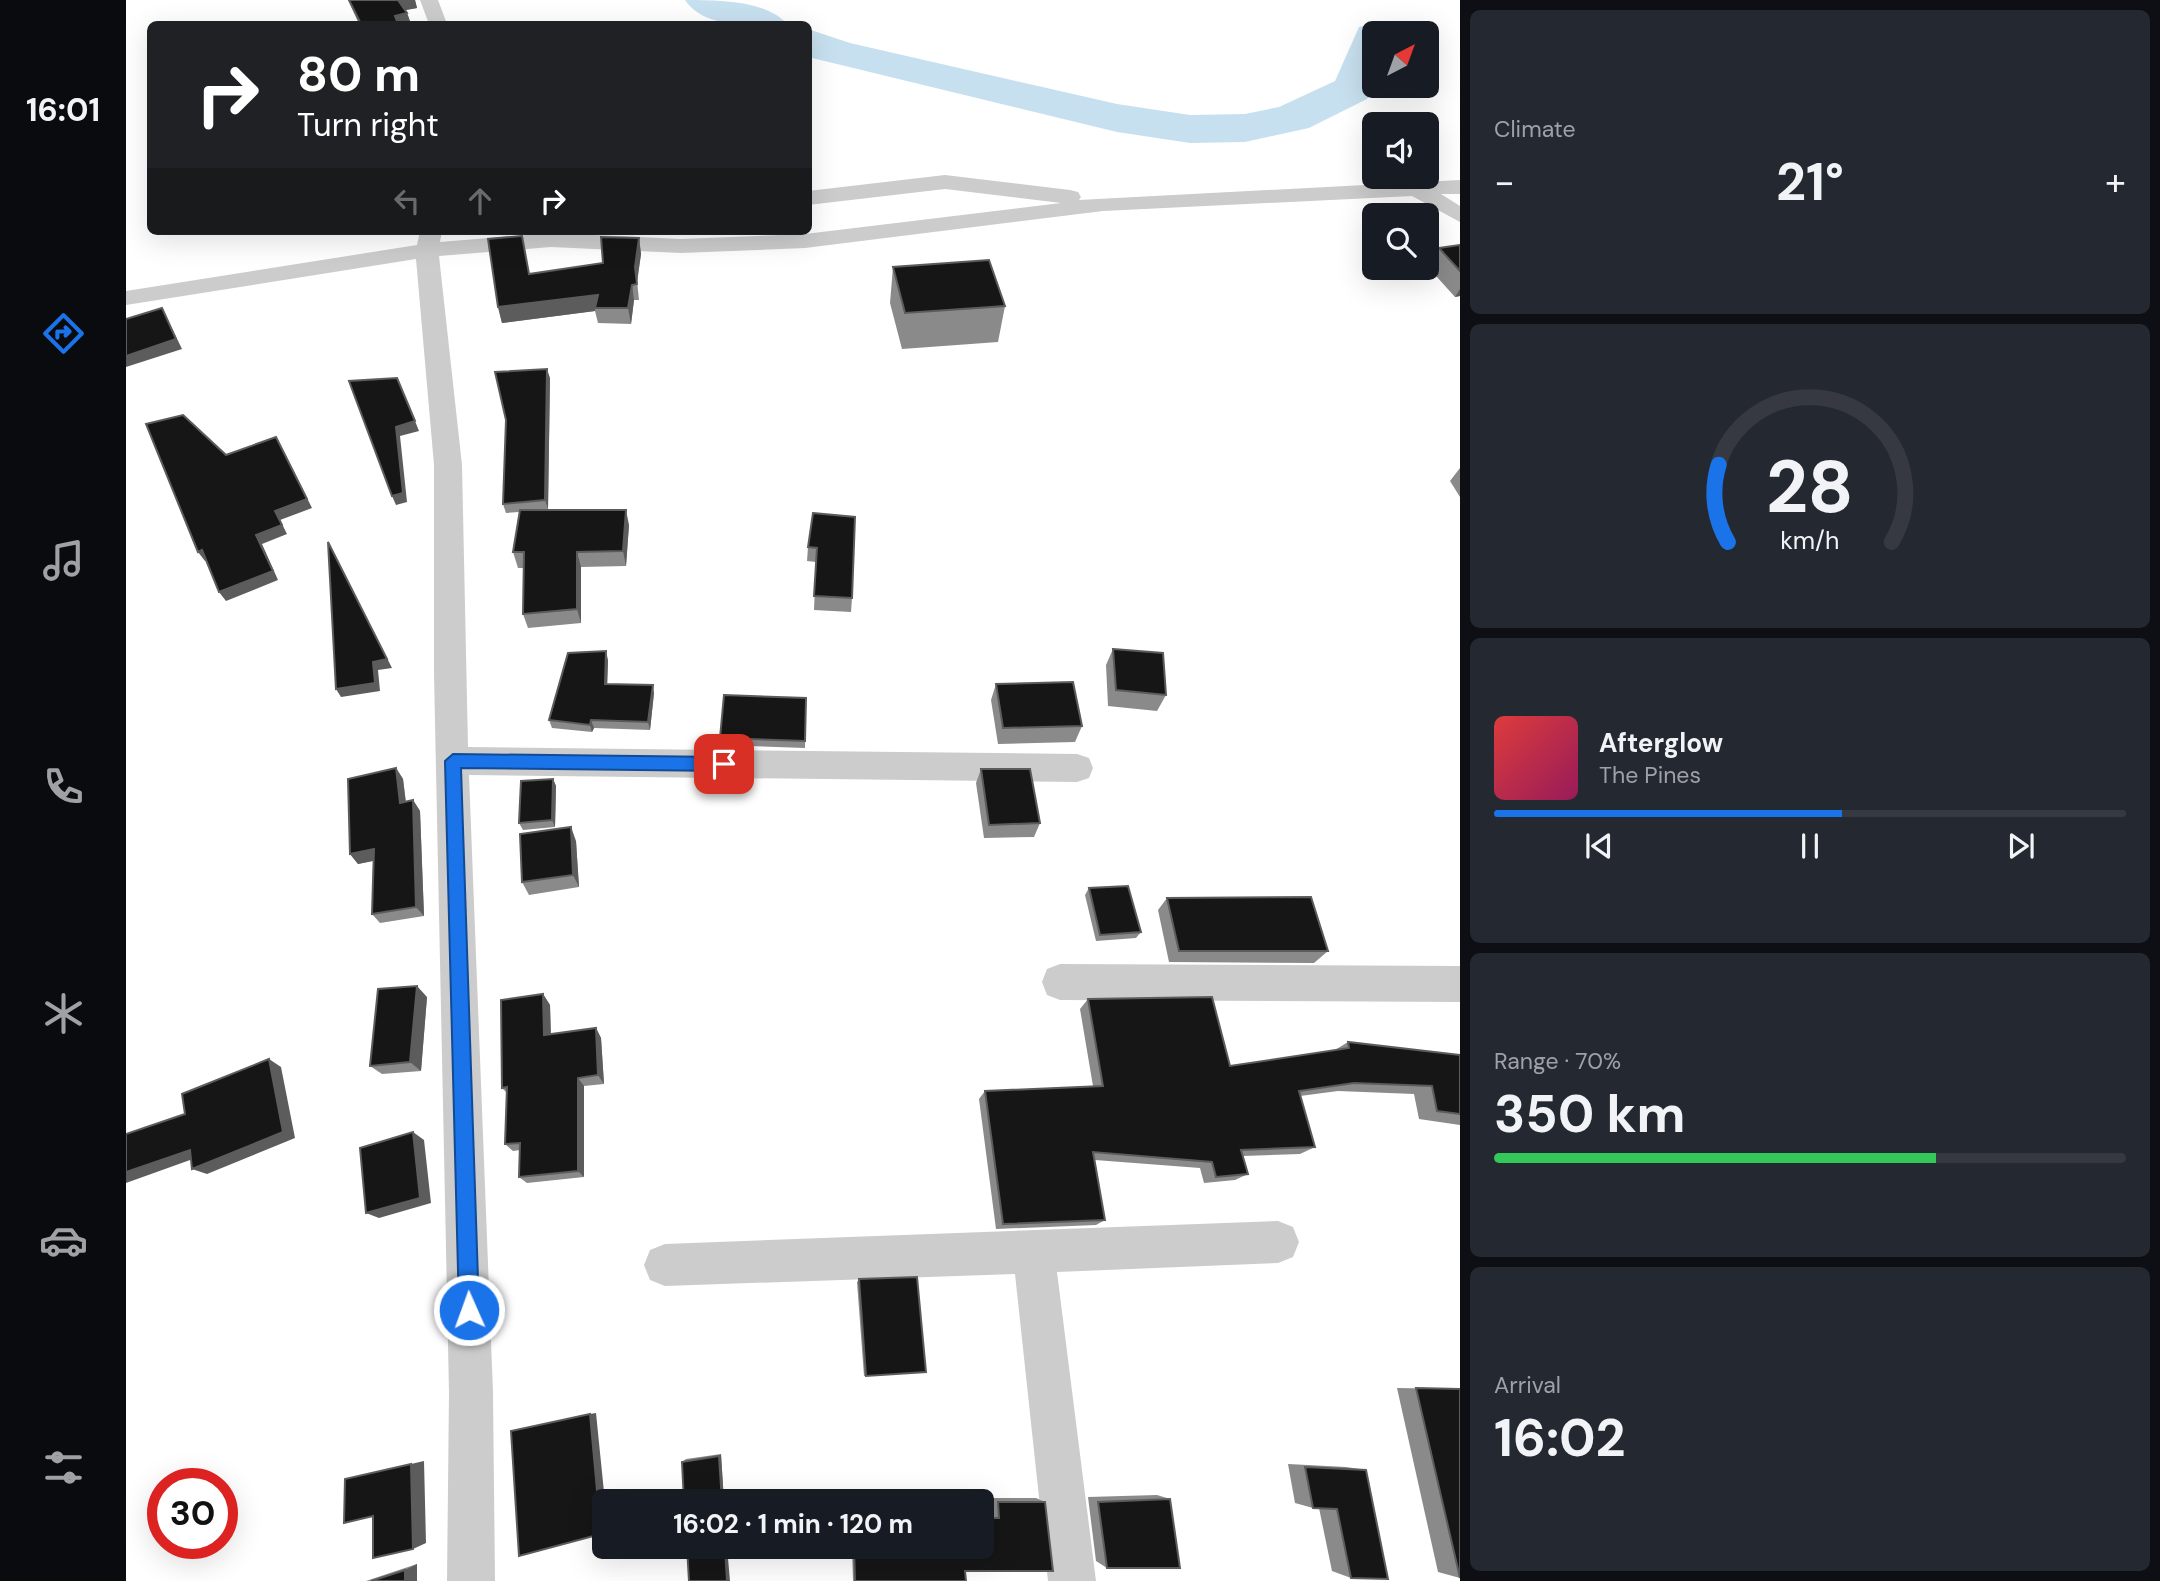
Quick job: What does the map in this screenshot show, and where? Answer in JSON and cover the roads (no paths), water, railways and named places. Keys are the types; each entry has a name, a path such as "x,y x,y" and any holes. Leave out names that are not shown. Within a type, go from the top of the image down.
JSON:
{"street":[{"path":"429,0 438,21"},
{"path":"812,198 946,182 1050,193 1103,204"},
{"path":"126,298 429,240 551,240 681,246 804,241 1103,204 1460,187"},
{"path":"1419,191 1460,215"},
{"path":"551,240 567,235"},
{"path":"429,240 448,465 453,761 471,1392 471,1581"},
{"path":"453,761 1077,768"},
{"path":"1060,982 1460,984"},
{"path":"665,1265 1278,1242"},
{"path":"1034,1252 1072,1581"}],"waterway":[{"path":"705,0 758,21"},
{"path":"812,44 837,53 1117,118 1190,129 1245,128 1293,118 1351,90 1362,73"}]}
